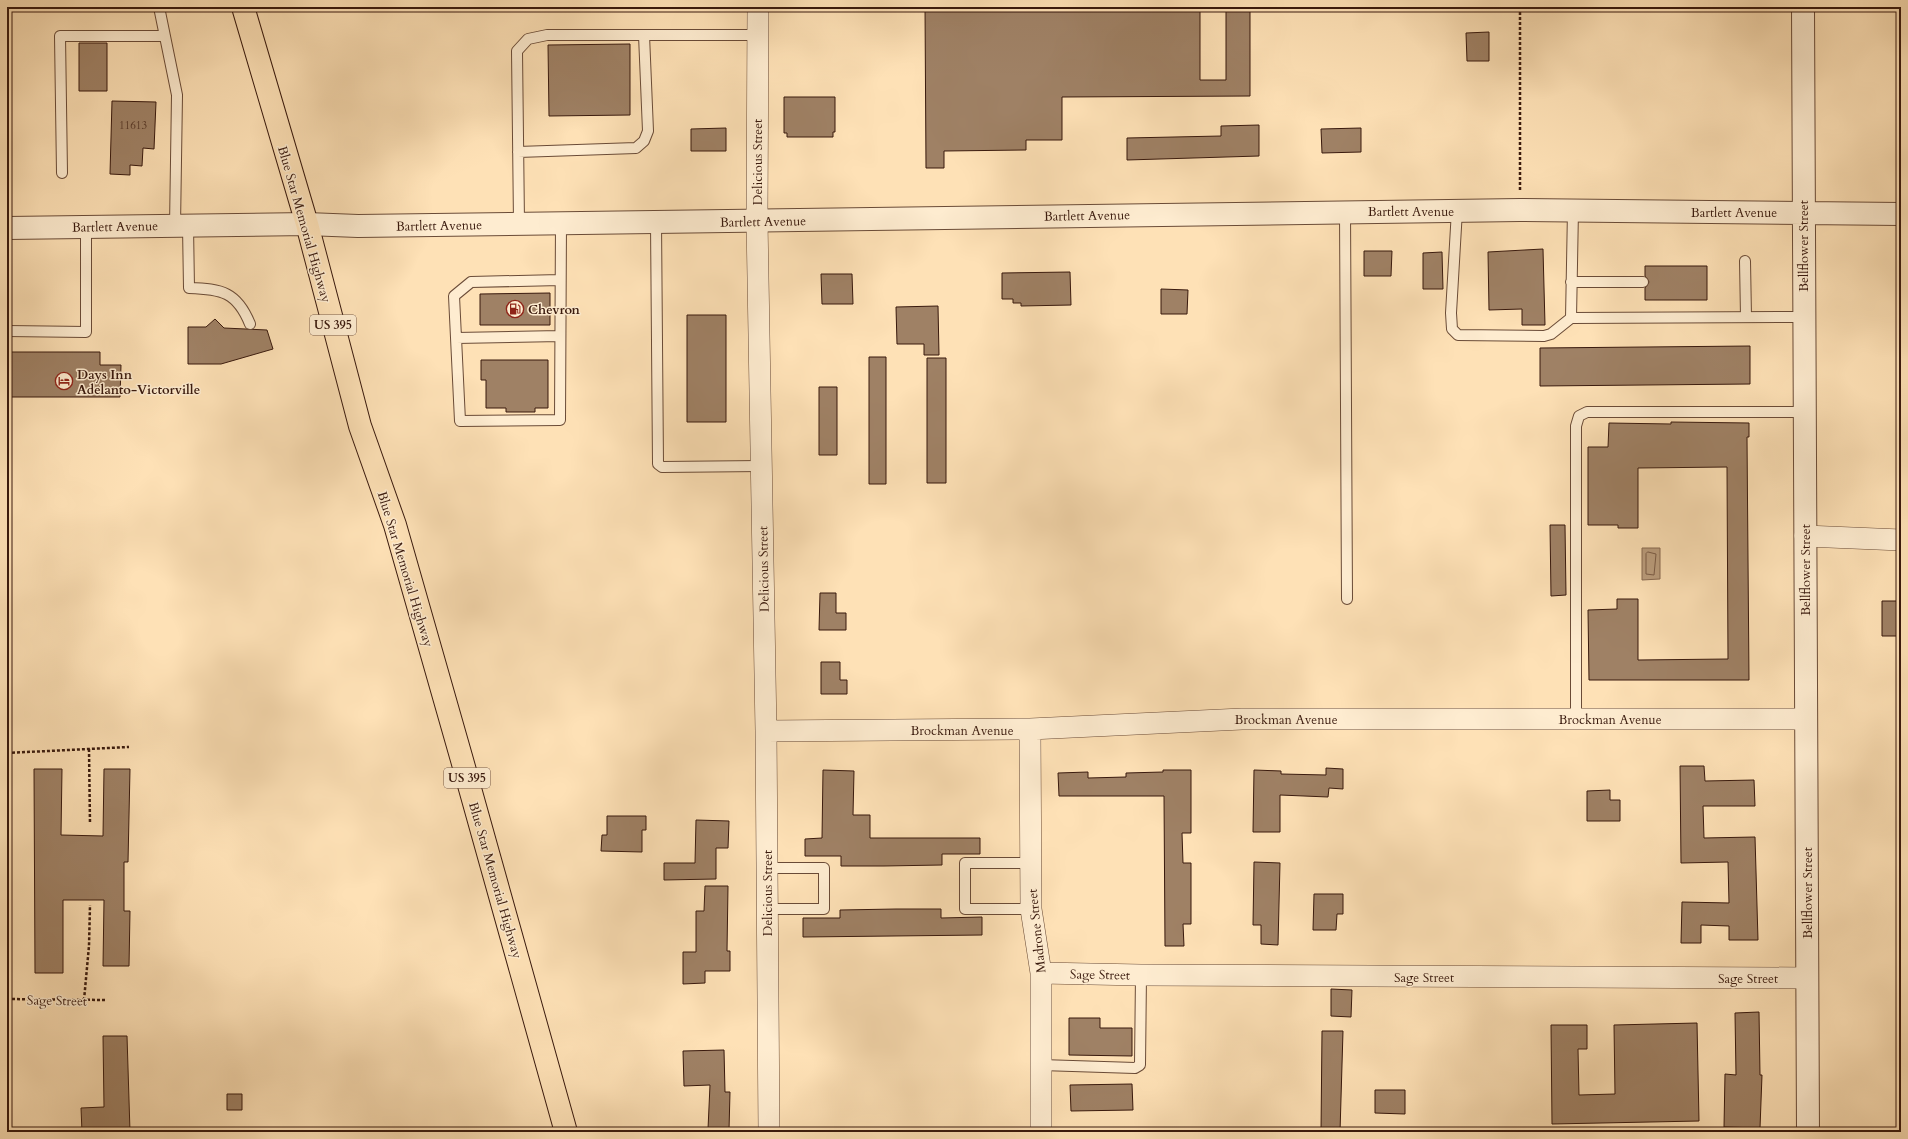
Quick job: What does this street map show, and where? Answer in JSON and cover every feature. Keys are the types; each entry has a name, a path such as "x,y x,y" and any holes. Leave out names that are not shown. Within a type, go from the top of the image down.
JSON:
{"highway":[{"name":"Blue Star Memorial Highway","path":"243,7 307,224 360,426 395,525 566,1132"}],"street":[{"name":"Delicious Street","path":"758,7 757,221 766,731 769,1132"},
{"name":"Bellflower Street","path":"1803,7 1808,1132"},
{"name":"Bartlett Avenue","path":"7,228 307,224 358,226 1457,210 1901,214"},
{"path":"1805,536 1901,540"},
{"name":"Brockman Avenue","path":"766,731 1030,729 1242,719 1806,719"},
{"name":"Madrone Street","path":"1030,729 1031,909 1041,973 1041,1132"},
{"name":"Sage Street","path":"1041,973 1141,975 1808,978"}],"lane":[{"path":"159,7 177,95 182,226 189,288 212,289 231,295 246,315 250,324"},
{"path":"519,223 517,51 528,39 547,35 758,34"},
{"path":"518,152 636,148 644,140 648,130 644,35"},
{"path":"62,173 60,36 165,36"},
{"path":"1457,210 1451,313 1452,328 1458,334 1544,336 1551,334 1571,318 1804,317"},
{"path":"1571,318 1573,210"},
{"path":"1345,211 1347,599"},
{"path":"656,222 658,464 662,467 761,466"},
{"path":"560,280 471,282 454,296 460,421 560,420 561,223"},
{"path":"7,332 86,332 86,227"},
{"path":"1745,261 1746,317"},
{"path":"1571,282 1643,282"},
{"path":"456,338 560,336"},
{"path":"1576,719 1576,426 1579,416 1587,412 1804,412"},
{"path":"1031,863 965,863 965,909 1031,909"},
{"path":"767,868 824,868 824,910 767,909"},
{"path":"1041,1065 1135,1068 1140,1065 1141,975"}],"path":[{"path":"1520,7 1520,210"},
{"path":"7,753 129,747"},
{"path":"89,749 90,824"},
{"path":"84,1000 89,946 90,906"},
{"name":"Sage Street","path":"7,999 107,1000"}],"water":[{"path":"1642,548 1660,548 1660,579 1642,580"}],"building":[{"path":"925,7 1200,7 1200,80 1226,80 1226,7 1250,7 1250,96 1062,97 1062,140 1026,140 1026,150 944,151 944,168 926,168"},
{"path":"1489,32 1489,61 1467,61 1466,33"},
{"path":"79,43 107,43 107,91 79,91"},
{"path":"630,44 630,115 549,116 548,45"},
{"path":"784,97 835,97 835,132 833,132 833,137 787,137 787,133 784,133"},
{"path":"112,101 156,102 154,149 143,148 142,166 130,165 130,175 110,174"},
{"path":"1259,125 1259,156 1127,160 1127,138 1221,136 1221,126"},
{"path":"726,128 726,151 691,151 691,129"},
{"path":"1361,128 1361,152 1322,153 1321,129"},
{"path":"1543,249 1545,325 1522,325 1522,309 1489,310 1488,252"},
{"path":"1364,251 1392,251 1391,276 1364,276"},
{"path":"1442,252 1443,289 1423,289 1423,253"},
{"path":"1645,266 1707,266 1707,300 1645,300 1645,288 1649,282 1645,276"},
{"path":"1070,272 1071,305 1021,306 1021,303 1013,303 1013,299 1002,299 1002,273"},
{"path":"821,274 852,274 853,304 822,304"},
{"path":"1161,289 1188,290 1187,314 1161,314"},
{"name":"Chevron","path":"550,293 550,325 480,325 480,294"},
{"path":"938,306 939,355 924,355 924,344 897,344 896,307"},
{"path":"687,315 726,315 726,422 687,422"},
{"path":"215,319 224,328 267,330 273,349 221,364 188,364 188,327 206,327"},
{"path":"1750,346 1750,384 1540,386 1540,348"},
{"name":"Days Inn Adelanto-Victorville","path":"7,352 100,352 100,365 121,365 120,397 7,397"},
{"path":"869,357 886,357 886,484 869,484"},
{"path":"927,358 946,358 946,483 927,483"},
{"path":"481,360 548,360 548,408 535,408 535,412 506,412 506,408 486,408 486,380 481,380"},
{"path":"819,387 837,387 837,455 819,455"},
{"path":"1671,422 1749,423 1749,437 1747,437 1749,680 1589,680 1588,610 1617,609 1617,599 1638,599 1638,660 1728,659 1727,467 1638,468 1638,528 1618,528 1618,525 1588,525 1588,447 1608,447 1609,423 1671,424"},
{"path":"1550,525 1565,525 1566,595 1551,596"},
{"path":"820,593 836,593 836,613 846,613 846,630 819,630"},
{"path":"1882,601 1901,601 1901,630 1899,630 1899,636 1882,636"},
{"path":"821,662 840,662 840,680 847,680 847,694 821,694"},
{"path":"1680,766 1704,766 1705,781 1754,780 1755,806 1703,806 1704,838 1755,837 1758,940 1729,940 1729,926 1701,925 1701,943 1681,943 1682,902 1729,903 1728,862 1681,863"},
{"path":"1326,768 1343,769 1343,789 1329,788 1328,797 1280,795 1280,832 1253,832 1254,770 1281,771 1281,774 1326,775"},
{"path":"34,769 62,769 61,835 103,836 104,769 130,769 128,862 124,862 124,911 130,911 129,966 103,966 104,900 63,900 63,973 35,973"},
{"path":"823,770 854,771 853,815 870,815 870,838 980,838 980,854 942,854 942,865 884,866 841,866 841,856 805,856 805,839 822,838"},
{"path":"1163,770 1191,770 1191,833 1182,833 1183,863 1191,863 1191,924 1183,924 1184,946 1165,946 1164,796 1059,796 1058,773 1088,772 1088,778 1126,777 1126,773 1163,772"},
{"path":"1610,790 1610,800 1620,800 1620,821 1587,821 1587,791"},
{"path":"607,816 646,816 646,830 642,830 642,852 601,851 602,835 607,835"},
{"path":"696,820 729,821 728,848 716,848 716,879 664,880 664,863 695,863"},
{"path":"1254,862 1280,863 1278,945 1261,944 1261,925 1253,925"},
{"path":"705,886 728,886 727,951 730,951 730,971 705,971 705,983 683,984 683,952 696,952 696,911 704,911"},
{"path":"1314,894 1343,894 1343,914 1337,914 1336,930 1313,930"},
{"path":"941,909 941,918 982,917 982,935 803,937 803,918 840,918 840,910"},
{"path":"1331,989 1352,990 1351,1017 1331,1016"},
{"path":"1759,1012 1760,1075 1762,1075 1760,1128 1724,1127 1725,1074 1736,1075 1735,1013"},
{"path":"1069,1018 1100,1018 1100,1028 1132,1028 1132,1056 1069,1055"},
{"path":"1697,1023 1699,1121 1552,1124 1551,1025 1587,1025 1587,1049 1578,1049 1579,1095 1615,1094 1614,1025"},
{"path":"1322,1031 1343,1031 1340,1132 1321,1132"},
{"path":"103,1036 127,1036 130,1132 82,1132 81,1108 104,1107"},
{"path":"724,1050 725,1092 730,1092 729,1130 708,1129 710,1085 684,1086 683,1051"},
{"path":"1132,1084 1133,1110 1071,1111 1070,1085"},
{"path":"1375,1090 1405,1090 1405,1114 1375,1113"},
{"path":"227,1094 242,1094 242,1110 227,1110"}],"place":[{"name":"Chevron","path":"515,309"},
{"name":"Days Inn Adelanto-Victorville","path":"64,381"}]}
